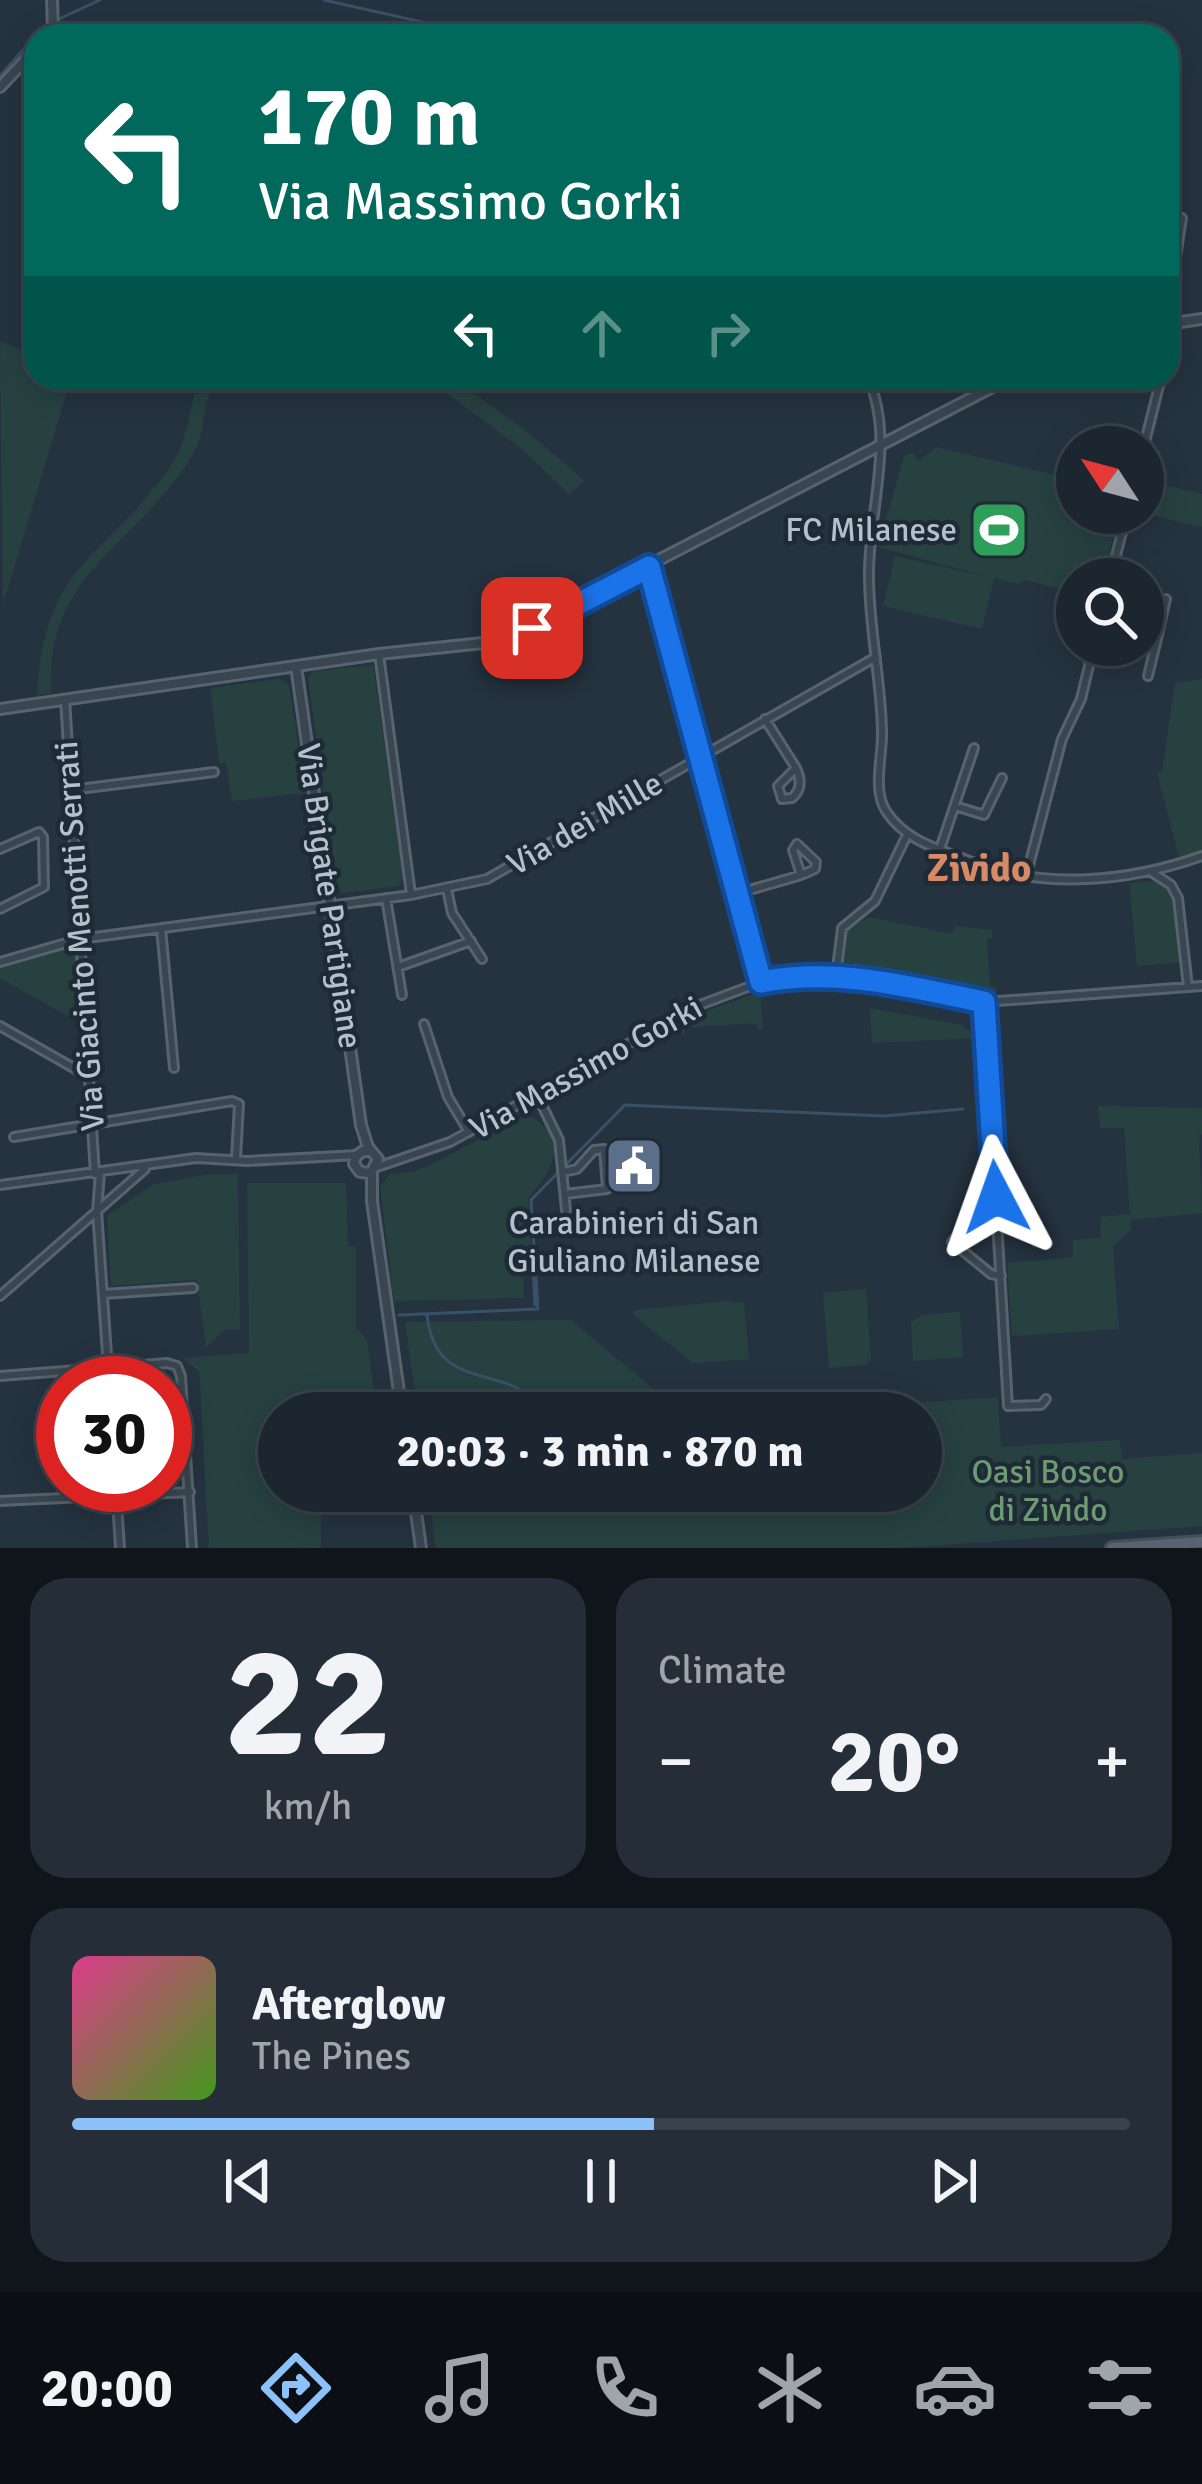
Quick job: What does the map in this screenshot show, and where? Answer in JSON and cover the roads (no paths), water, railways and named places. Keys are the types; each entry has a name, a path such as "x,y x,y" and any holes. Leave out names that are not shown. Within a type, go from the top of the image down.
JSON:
{"main road":[{"path":"1112,1548 1202,1542"}],"street":[{"path":"0,87 24,62"},
{"path":"1179,244 1182,218"},
{"path":"872,390 881,445 869,571 882,722 881,802 907,836 1026,877 1095,878 1149,871 1202,856"},
{"path":"0,709 467,645 538,626 987,390"},
{"path":"1149,426 1158,390"},
{"path":"649,567 761,982"},
{"path":"1164,608 1166,599"},
{"path":"379,654 411,895"},
{"name":"Via dei Mille","path":"0,962 80,939 478,882 510,869 875,657"},
{"name":"Via Brigate Partigiane","path":"296,666 362,1125 374,1154 372,1201"},
{"path":"1026,877 1064,734 1088,666"},
{"path":"1148,676 1150,666"},
{"name":"Via Giacinto Menotti Serrati","path":"65,699 91,1124 108,1202"},
{"path":"765,719 796,768 800,780 792,798 782,799 778,787 796,768"},
{"path":"940,849 974,748"},
{"path":"71,790 214,772"},
{"path":"955,806 978,816 986,814 1002,778"},
{"path":"0,850 38,832 43,837 44,887 0,909"},
{"path":"836,976 842,928 875,901 907,836"},
{"path":"739,893 801,875 817,864 798,843 793,850 801,875"},
{"path":"1149,871 1168,882 1178,898 1188,987"},
{"path":"447,889 452,913 482,959"},
{"path":"386,898 403,995"},
{"path":"161,928 174,1068"},
{"path":"398,967 471,941"},
{"name":"Via Massimo Gorki","path":"375,1170 469,1132 697,1006 761,982 836,976 984,1002 1202,986"},
{"path":"984,1002 1008,1406 1041,1405 1046,1399"},
{"path":"424,1024 448,1096 469,1132"},
{"path":"0,1027 88,1076"},
{"path":"536,1095 556,1132 566,1210"},
{"path":"14,1137 232,1101 239,1104 236,1158"},
{"name":"Via Brigate Partigiane","path":"362,1125 358,1161 372,1201 399,1392"},
{"path":"563,1172 577,1169 594,1150 604,1149 607,1189 565,1194"},
{"path":"358,1161 374,1154 401,1160"},
{"path":"0,1185 196,1158 334,1158 358,1161 375,1170"},
{"path":"0,1296 147,1167"},
{"name":"Via Giacinto Menotti Serrati","path":"101,1184 98,1211 107,1356"},
{"path":"996,1197 988,1200 952,1242 1000,1276"},
{"path":"103,1294 193,1288"},
{"path":"0,1376 36,1373"},
{"path":"0,1501 36,1500"},
{"path":"118,1512 119,1548"},
{"path":"191,1512 192,1548"},
{"path":"416,1512 421,1548"}],"waterway":[{"path":"48,24 100,0"},
{"path":"324,0 431,24"},
{"path":"0,76 24,49"},
{"path":"399,1315 538,1309 531,1200 625,1105 884,1116 963,1109"},
{"path":"533,1265 535,1305"},
{"path":"427,1314 433,1340 444,1357 459,1368 523,1392"}],"place":[{"name":"FC Milanese","path":"999,530"},
{"name":"Carabinieri di San Giuliano Milanese","path":"634,1166"}],"district":[{"name":"Zivido","path":"979,868"}],"park label":[{"name":"Oasi Bosco di Zivido","path":"1048,1491"}]}
